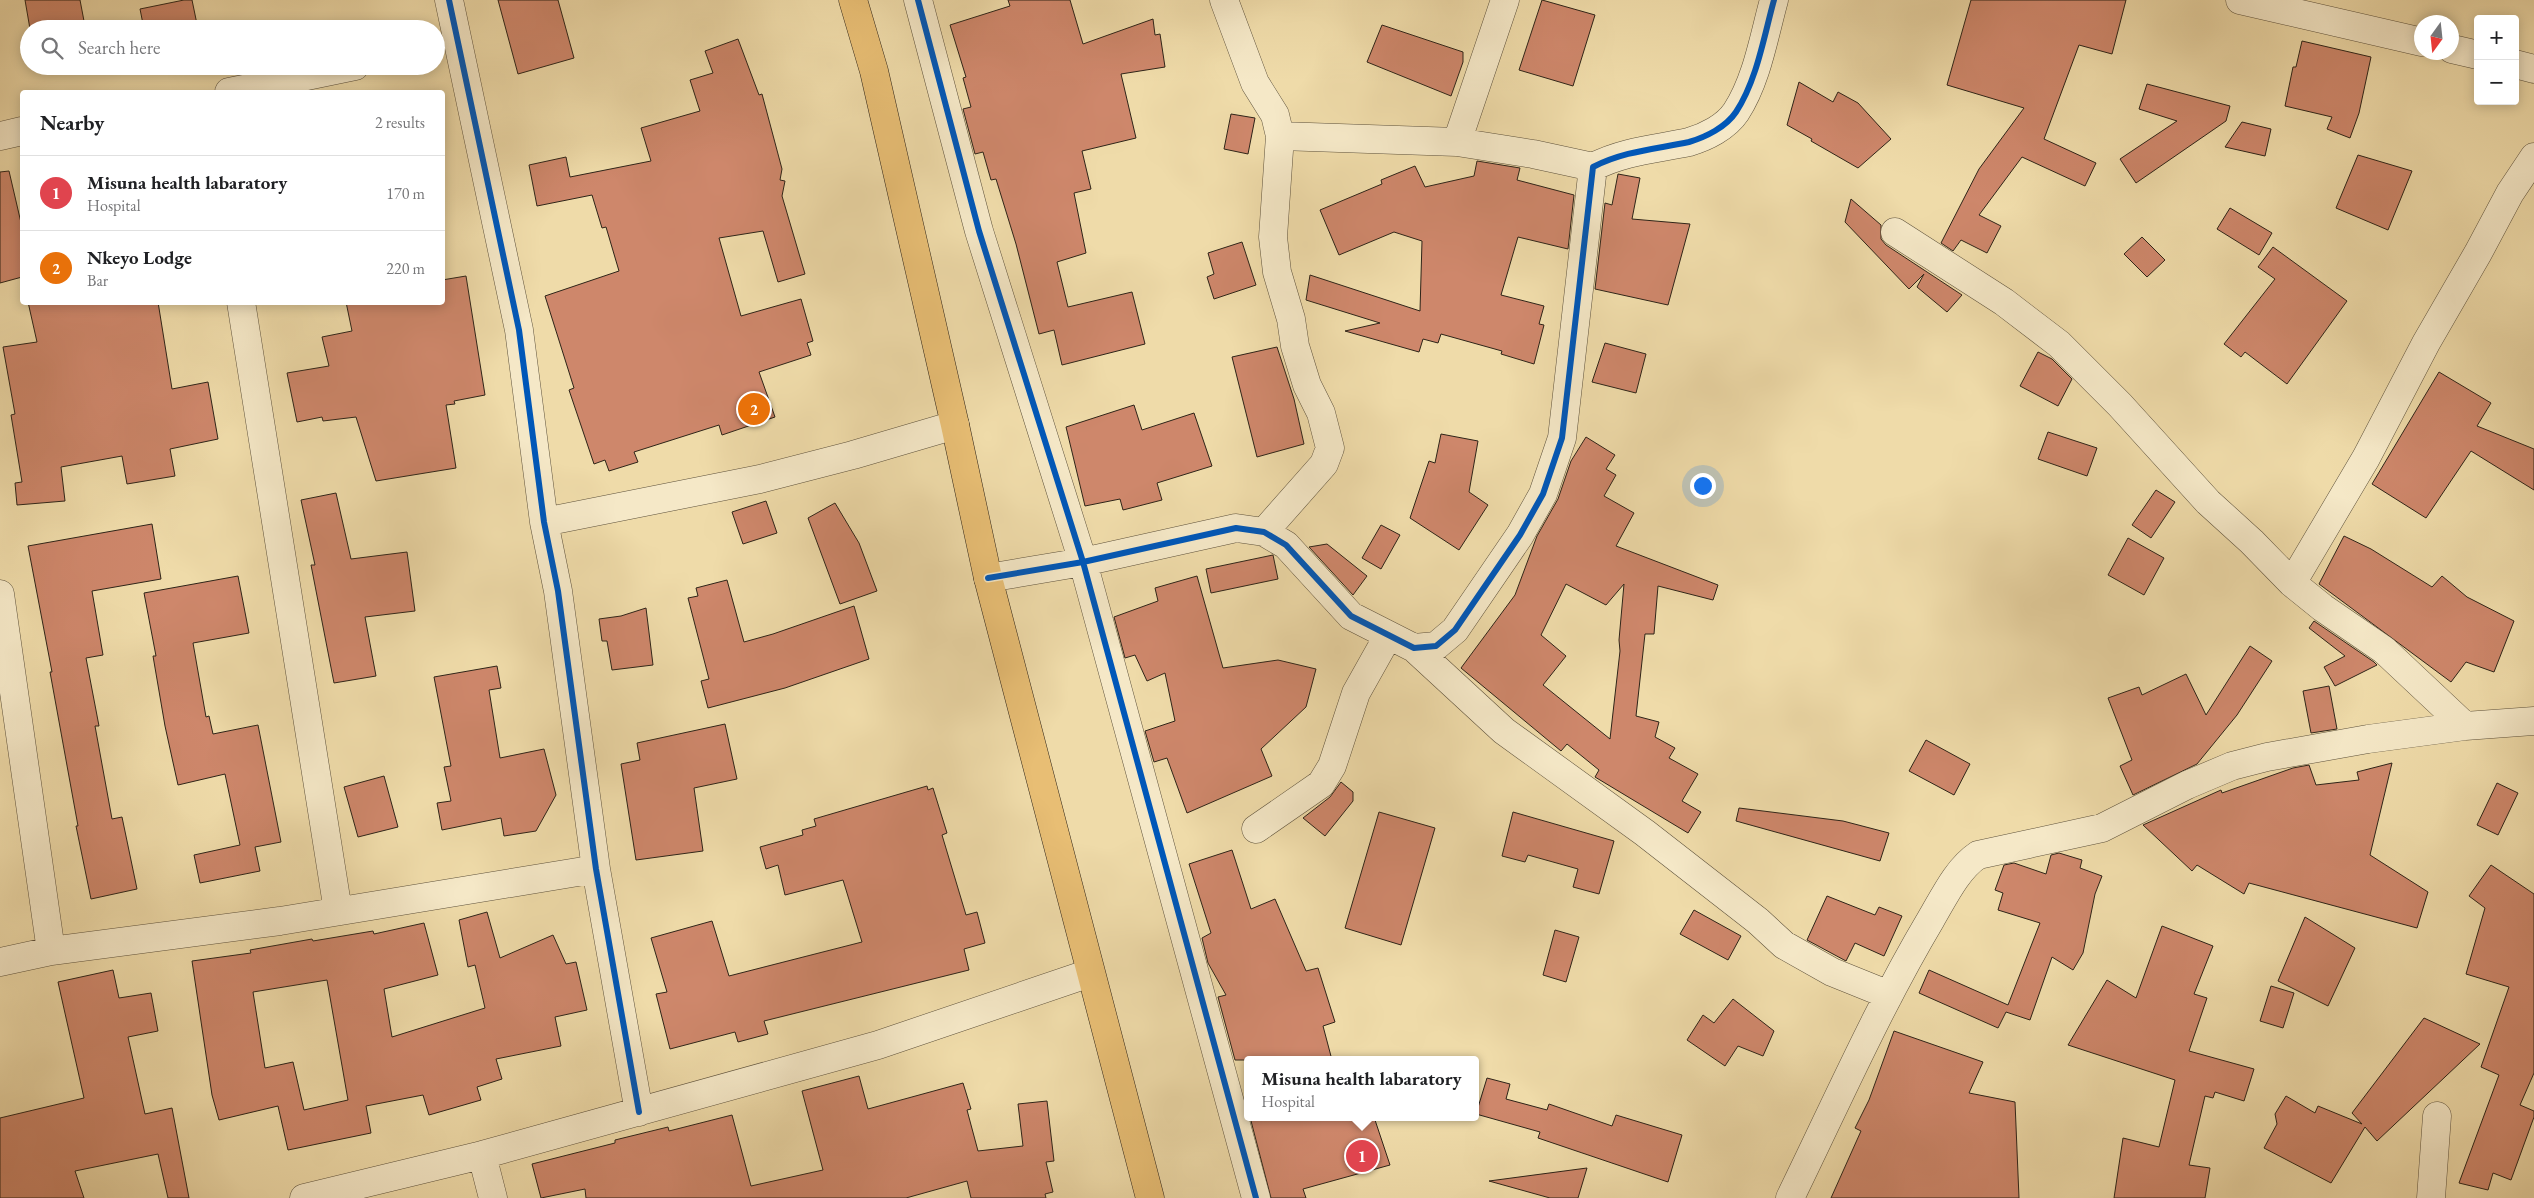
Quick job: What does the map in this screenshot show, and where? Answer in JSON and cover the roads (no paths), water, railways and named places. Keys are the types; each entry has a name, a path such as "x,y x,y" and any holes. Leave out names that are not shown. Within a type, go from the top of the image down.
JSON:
{"highway":[{"path":"853,0 874,71 988,578 1150,1198"}],"street":[{"path":"449,0 447,47 519,330 544,522 558,591 596,868 639,1112"},
{"path":"918,0 979,231 1083,562 1256,1198"},
{"path":"1224,0 1251,74 1275,115 1280,136 1274,236 1277,272 1291,320 1295,346 1307,385 1321,413 1330,448 1324,464 1264,532"},
{"path":"1457,142 1505,0"},
{"path":"1280,136 1457,142 1533,154 1593,167 1612,157 1691,141 1719,129 1736,112 1750,80 1774,0"},
{"path":"2240,0 2414,40"},
{"path":"2459,51 2474,54"},
{"path":"2519,65 2534,68"},
{"path":"239,90 311,75"},
{"path":"0,136 20,131"},
{"path":"2292,583 2366,458 2426,343 2510,193 2534,157"},
{"path":"1414,648 1436,646 1455,630 1500,565 1543,494 1562,438 1593,167"},
{"path":"1895,232 2004,302 2059,344 2102,387 2208,502 2252,542 2292,583 2323,608 2384,650 2465,726"},
{"path":"241,305 338,911"},
{"path":"544,522 760,479 853,455 955,425"},
{"path":"988,578 1083,562 1236,528 1264,532 1286,545 1351,616 1414,648 1504,731 1645,833 1758,921 1784,945 1832,972 1889,995"},
{"path":"0,594 4,657 51,951"},
{"path":"1256,828 1321,784 1332,766 1356,693 1388,636"},
{"path":"1790,1198 1899,973 1955,879 1971,860 1978,855 2102,828 2187,785 2232,766 2310,748 2465,726 2534,721"},
{"path":"0,962 51,951 280,921 596,868"},
{"path":"304,1198 482,1155 878,1045 1090,974"},
{"path":"2431,1198 2437,1116"},
{"path":"482,1155 493,1198"}],"place":[{"name":"Nkeyo Lodge","path":"754,409"},
{"name":"Misuna health labaratory","path":"1362,1156"}]}
